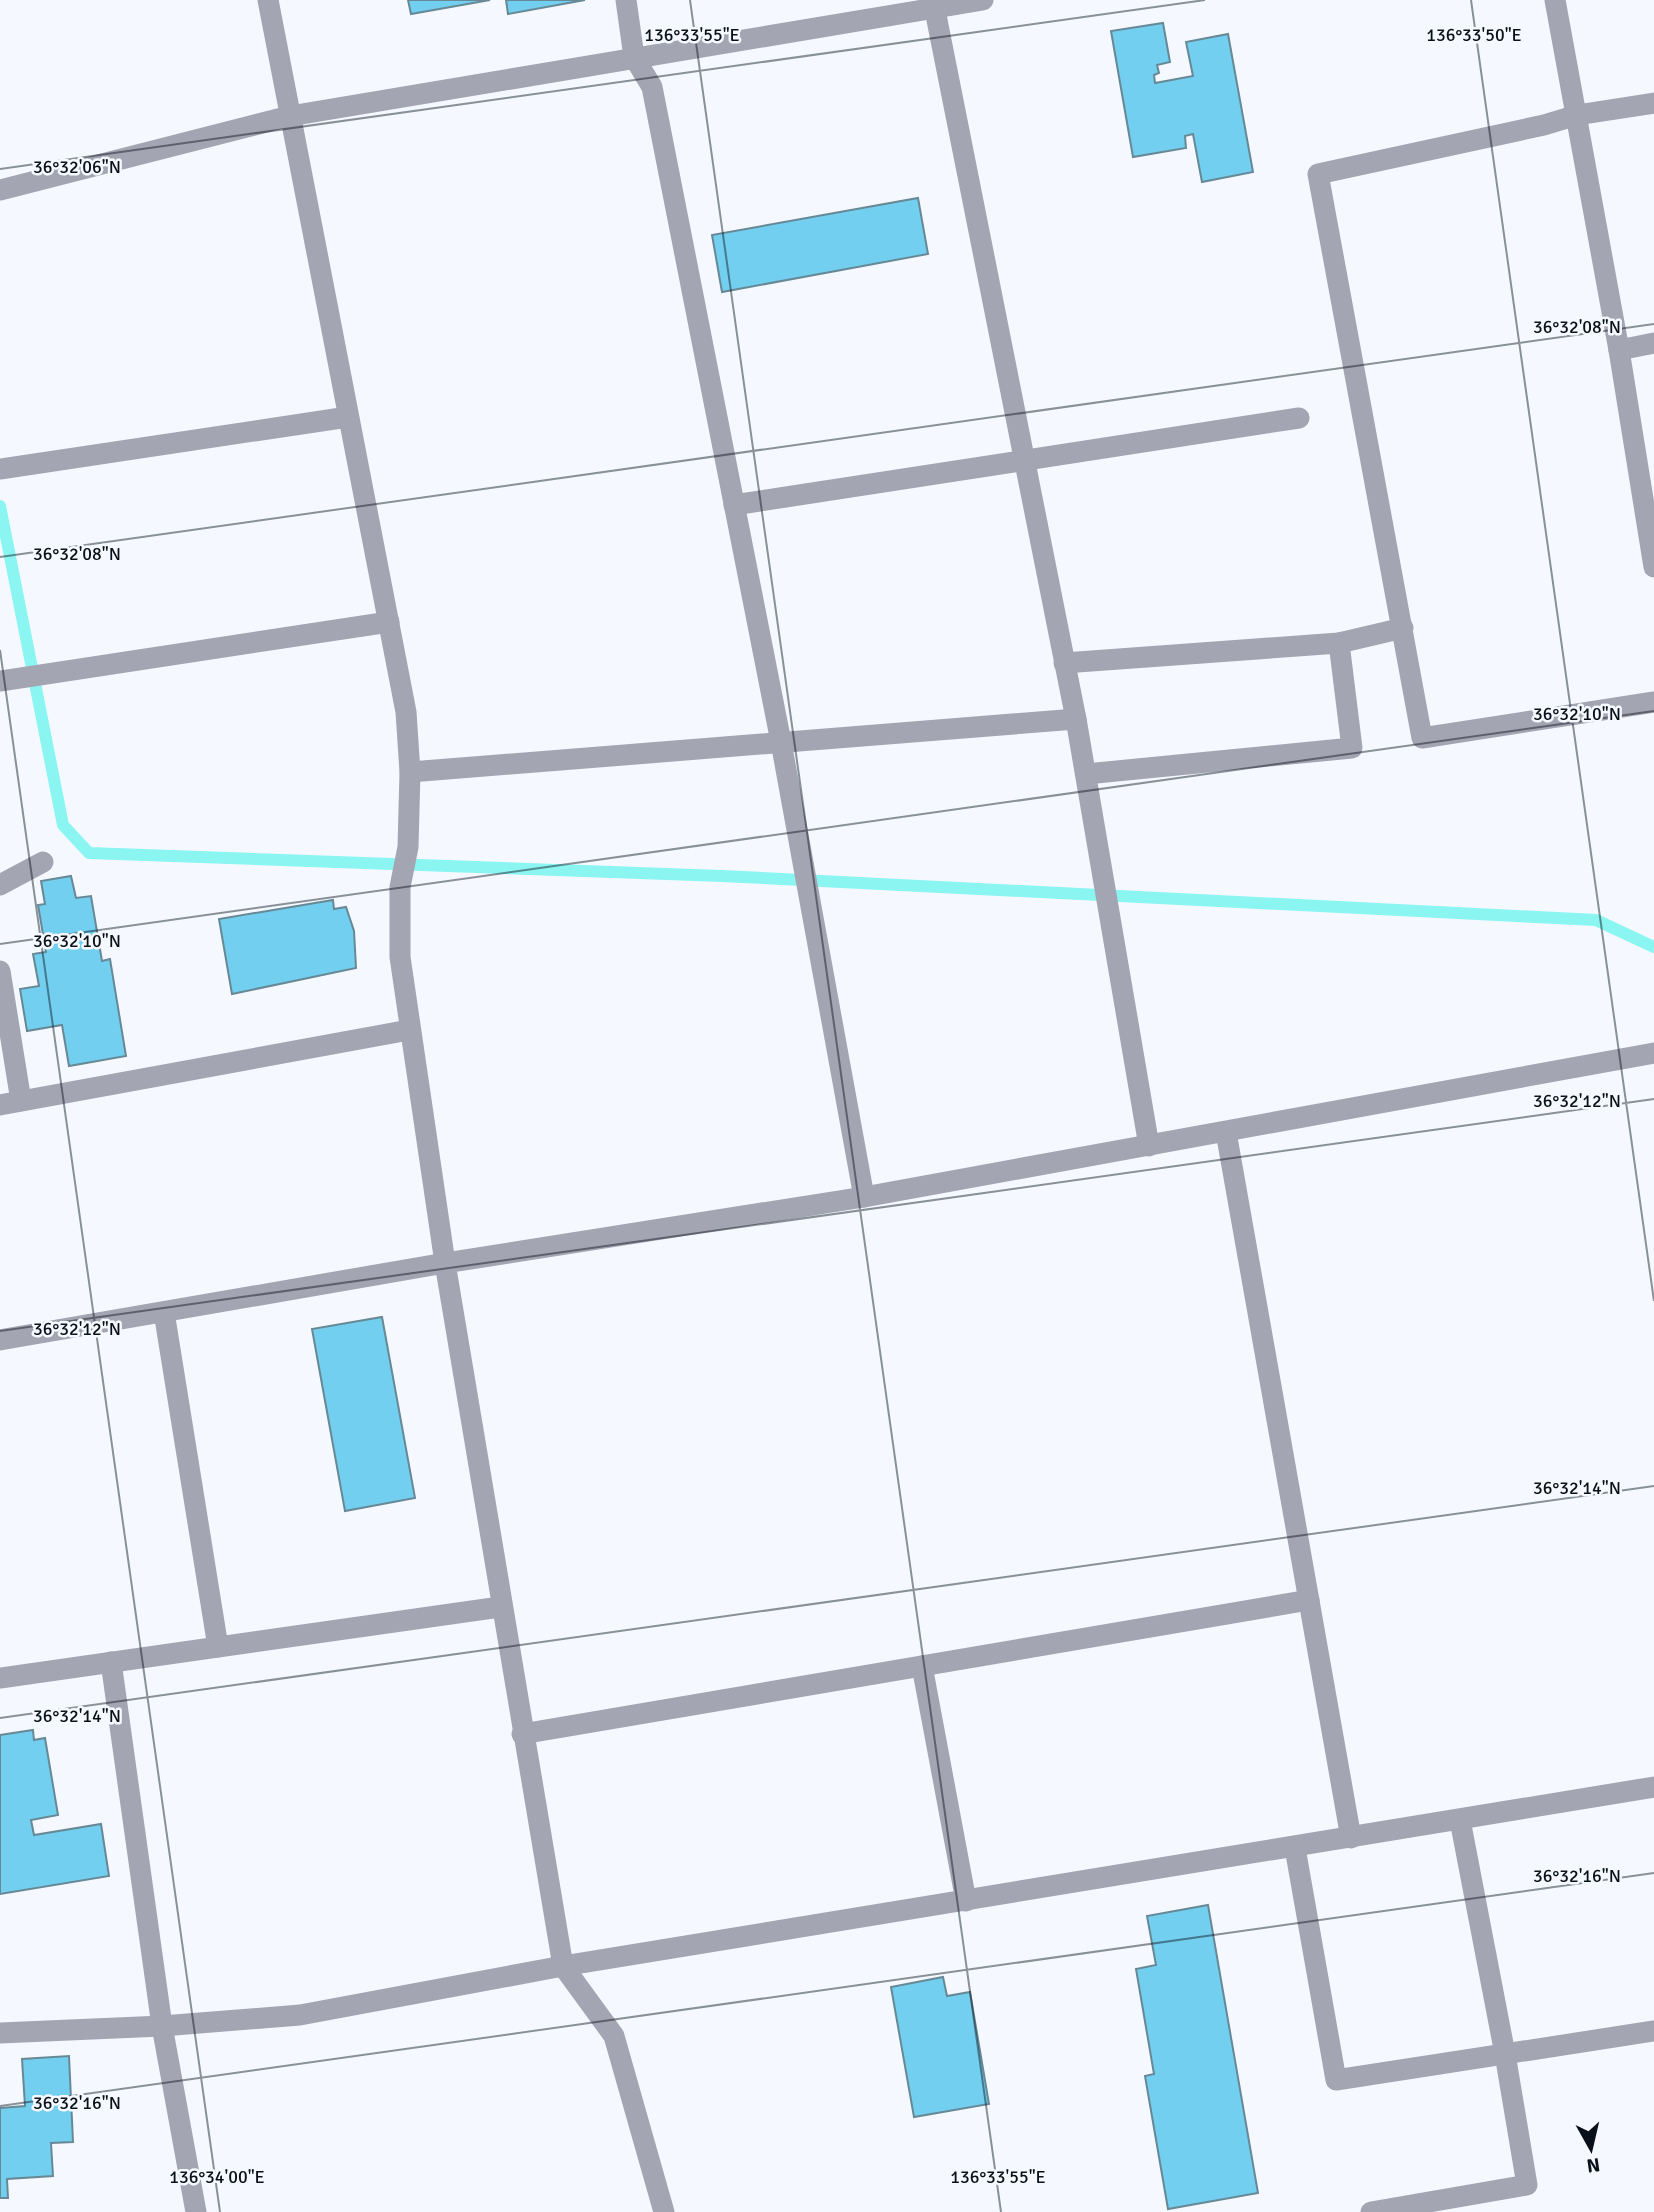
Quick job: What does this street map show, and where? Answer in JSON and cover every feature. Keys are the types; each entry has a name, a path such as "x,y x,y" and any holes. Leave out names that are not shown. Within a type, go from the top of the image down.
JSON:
{"street":[{"path":"268,0 406,712 410,772 408,847 400,887 400,957 409,1030 500,1607 563,1966 614,2036 664,2212"},
{"path":"626,0 634,57 652,87 781,742 864,1197"},
{"path":"0,190 290,116 934,4 983,0"},
{"path":"1555,0 1619,349 1654,567"},
{"path":"934,4 1076,719 1150,1146"},
{"path":"1654,103 1577,115 1544,125 1318,174 1422,738 1654,702"},
{"path":"1619,349 1654,343"},
{"path":"3,469 348,417"},
{"path":"734,505 1299,418"},
{"path":"8,680 388,622"},
{"path":"1064,663 1339,643 1403,628"},
{"path":"1086,774 1352,748 1339,643"},
{"path":"410,772 1076,719"},
{"path":"0,886 43,862"},
{"path":"0,971 10,1103 409,1030"},
{"path":"0,1340 445,1263 864,1197 1654,1053"},
{"path":"1226,1132 1351,1838"},
{"path":"164,1312 218,1647"},
{"path":"522,1734 1309,1600"},
{"path":"0,1678 500,1607"},
{"path":"111,1662 162,2026 196,2212"},
{"path":"922,1666 966,1901"},
{"path":"0,2032 162,2026 300,2015 563,1966 1654,1787"},
{"path":"1371,2212 1527,2185 1460,1820"},
{"path":"1295,1848 1336,2080 1654,2031"}],"building":[{"path":"408,0 490,0 411,14"},
{"path":"506,0 585,0 508,14"},
{"path":"1163,23 1170,62 1157,65 1159,73 1154,75 1155,83 1193,76 1186,42 1228,34 1253,172 1202,182 1193,134 1185,136 1186,148 1133,157 1111,31"},
{"path":"918,198 928,254 722,292 712,235"},
{"path":"71,876 76,898 91,896 102,961 110,959 126,1056 69,1066 62,1025 27,1031 20,989 39,986 33,954 46,952 38,905 45,904 41,881"},
{"path":"333,900 334,909 346,907 354,931 356,968 232,994 219,919"},
{"path":"382,1317 415,1498 345,1511 312,1329"},
{"path":"33,1730 34,1740 45,1738 58,1815 31,1820 34,1835 101,1824 109,1876 0,1894 0,1735"},
{"path":"1208,1905 1258,2193 1168,2209 1145,2076 1154,2074 1136,1969 1156,1965 1147,1916"},
{"path":"943,1977 947,1996 970,1992 989,2104 914,2117 891,1987"},
{"path":"69,2056 73,2142 51,2143 53,2176 7,2179 8,2198 0,2198 0,2108 25,2106 22,2059"}],"waterway":[{"path":"0,506 63,825 89,853 722,876 1596,920 1654,947"}]}
